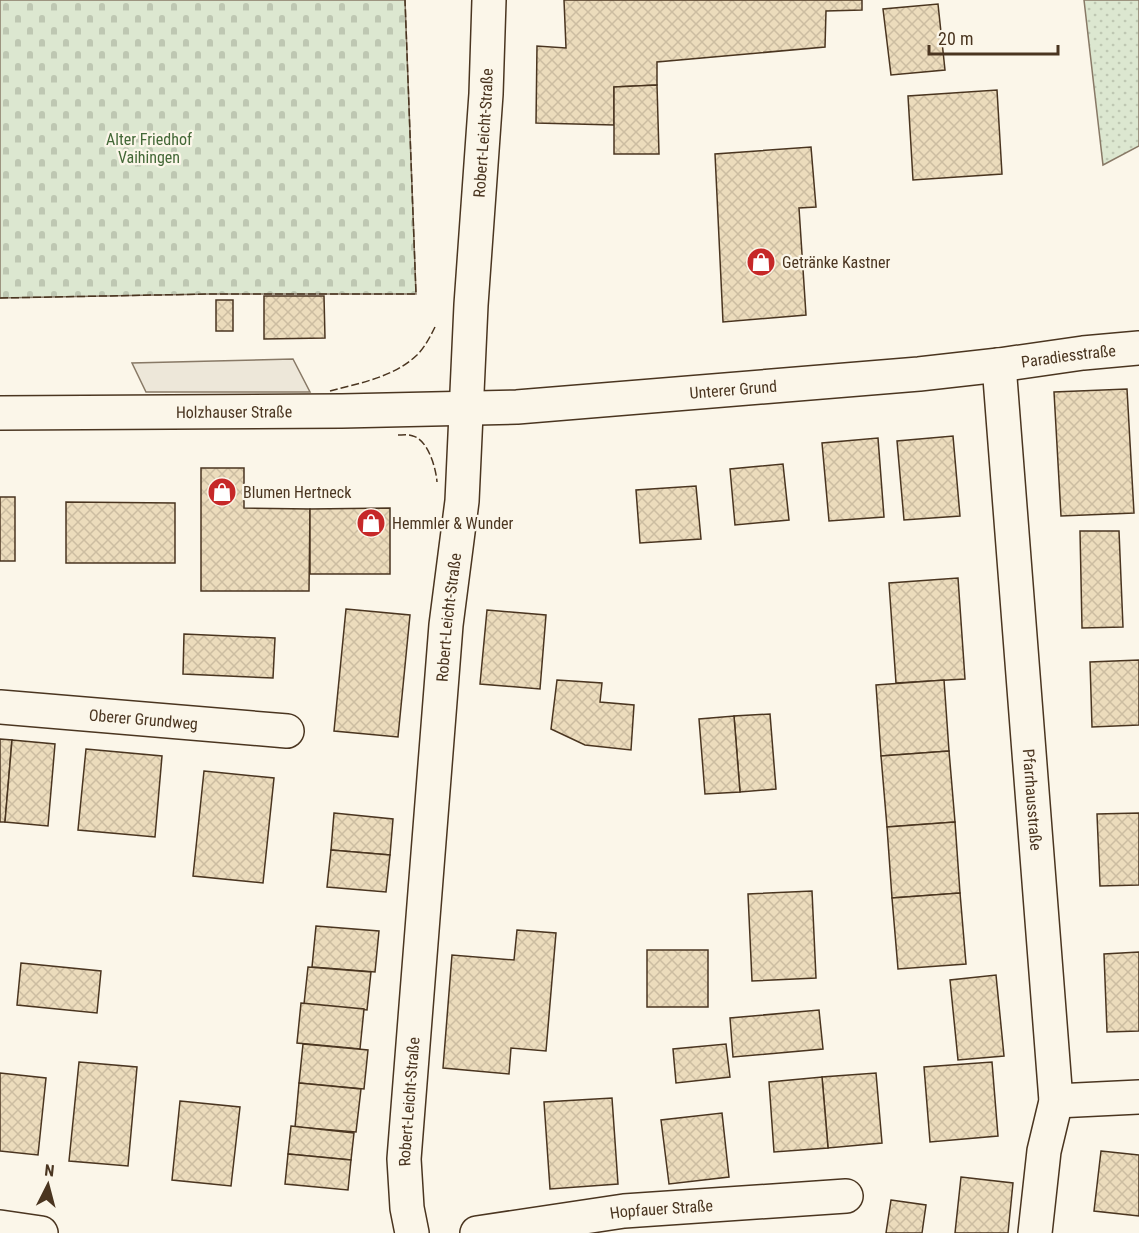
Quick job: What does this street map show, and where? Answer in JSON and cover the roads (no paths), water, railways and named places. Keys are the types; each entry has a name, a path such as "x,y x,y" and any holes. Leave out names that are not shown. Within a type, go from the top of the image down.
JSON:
{"street":[{"name":"Robert-Leicht-Straße","path":"412,1233 407,1208 404,1159 446,625 462,501 471,305 486,94 489,0"},
{"name":"Paradiesstraße","path":"999,365 1139,348"},
{"name":"Unterer Grund","path":"467,408 517,407 701,393 999,365"},
{"name":"Pfarrhausstraße","path":"999,365 1056,1101 1044,1151 1035,1233"},
{"name":"Holzhauser Straße","path":"0,413 467,408"},
{"name":"Oberer Grundweg","path":"0,707 287,731"},
{"path":"1056,1101 1139,1097"},
{"name":"Hopfauer Straße","path":"477,1233 624,1211 846,1196"},
{"path":"0,1227 41,1233"}],"place":[{"name":"Getränke Kastner","path":"761,262"},
{"name":"Blumen Hertneck","path":"222,492"},
{"name":"Hemmler & Wunder","path":"371,523"}],"park label":[{"name":"Alter Friedhof Vaihingen","path":"149,148"}]}
